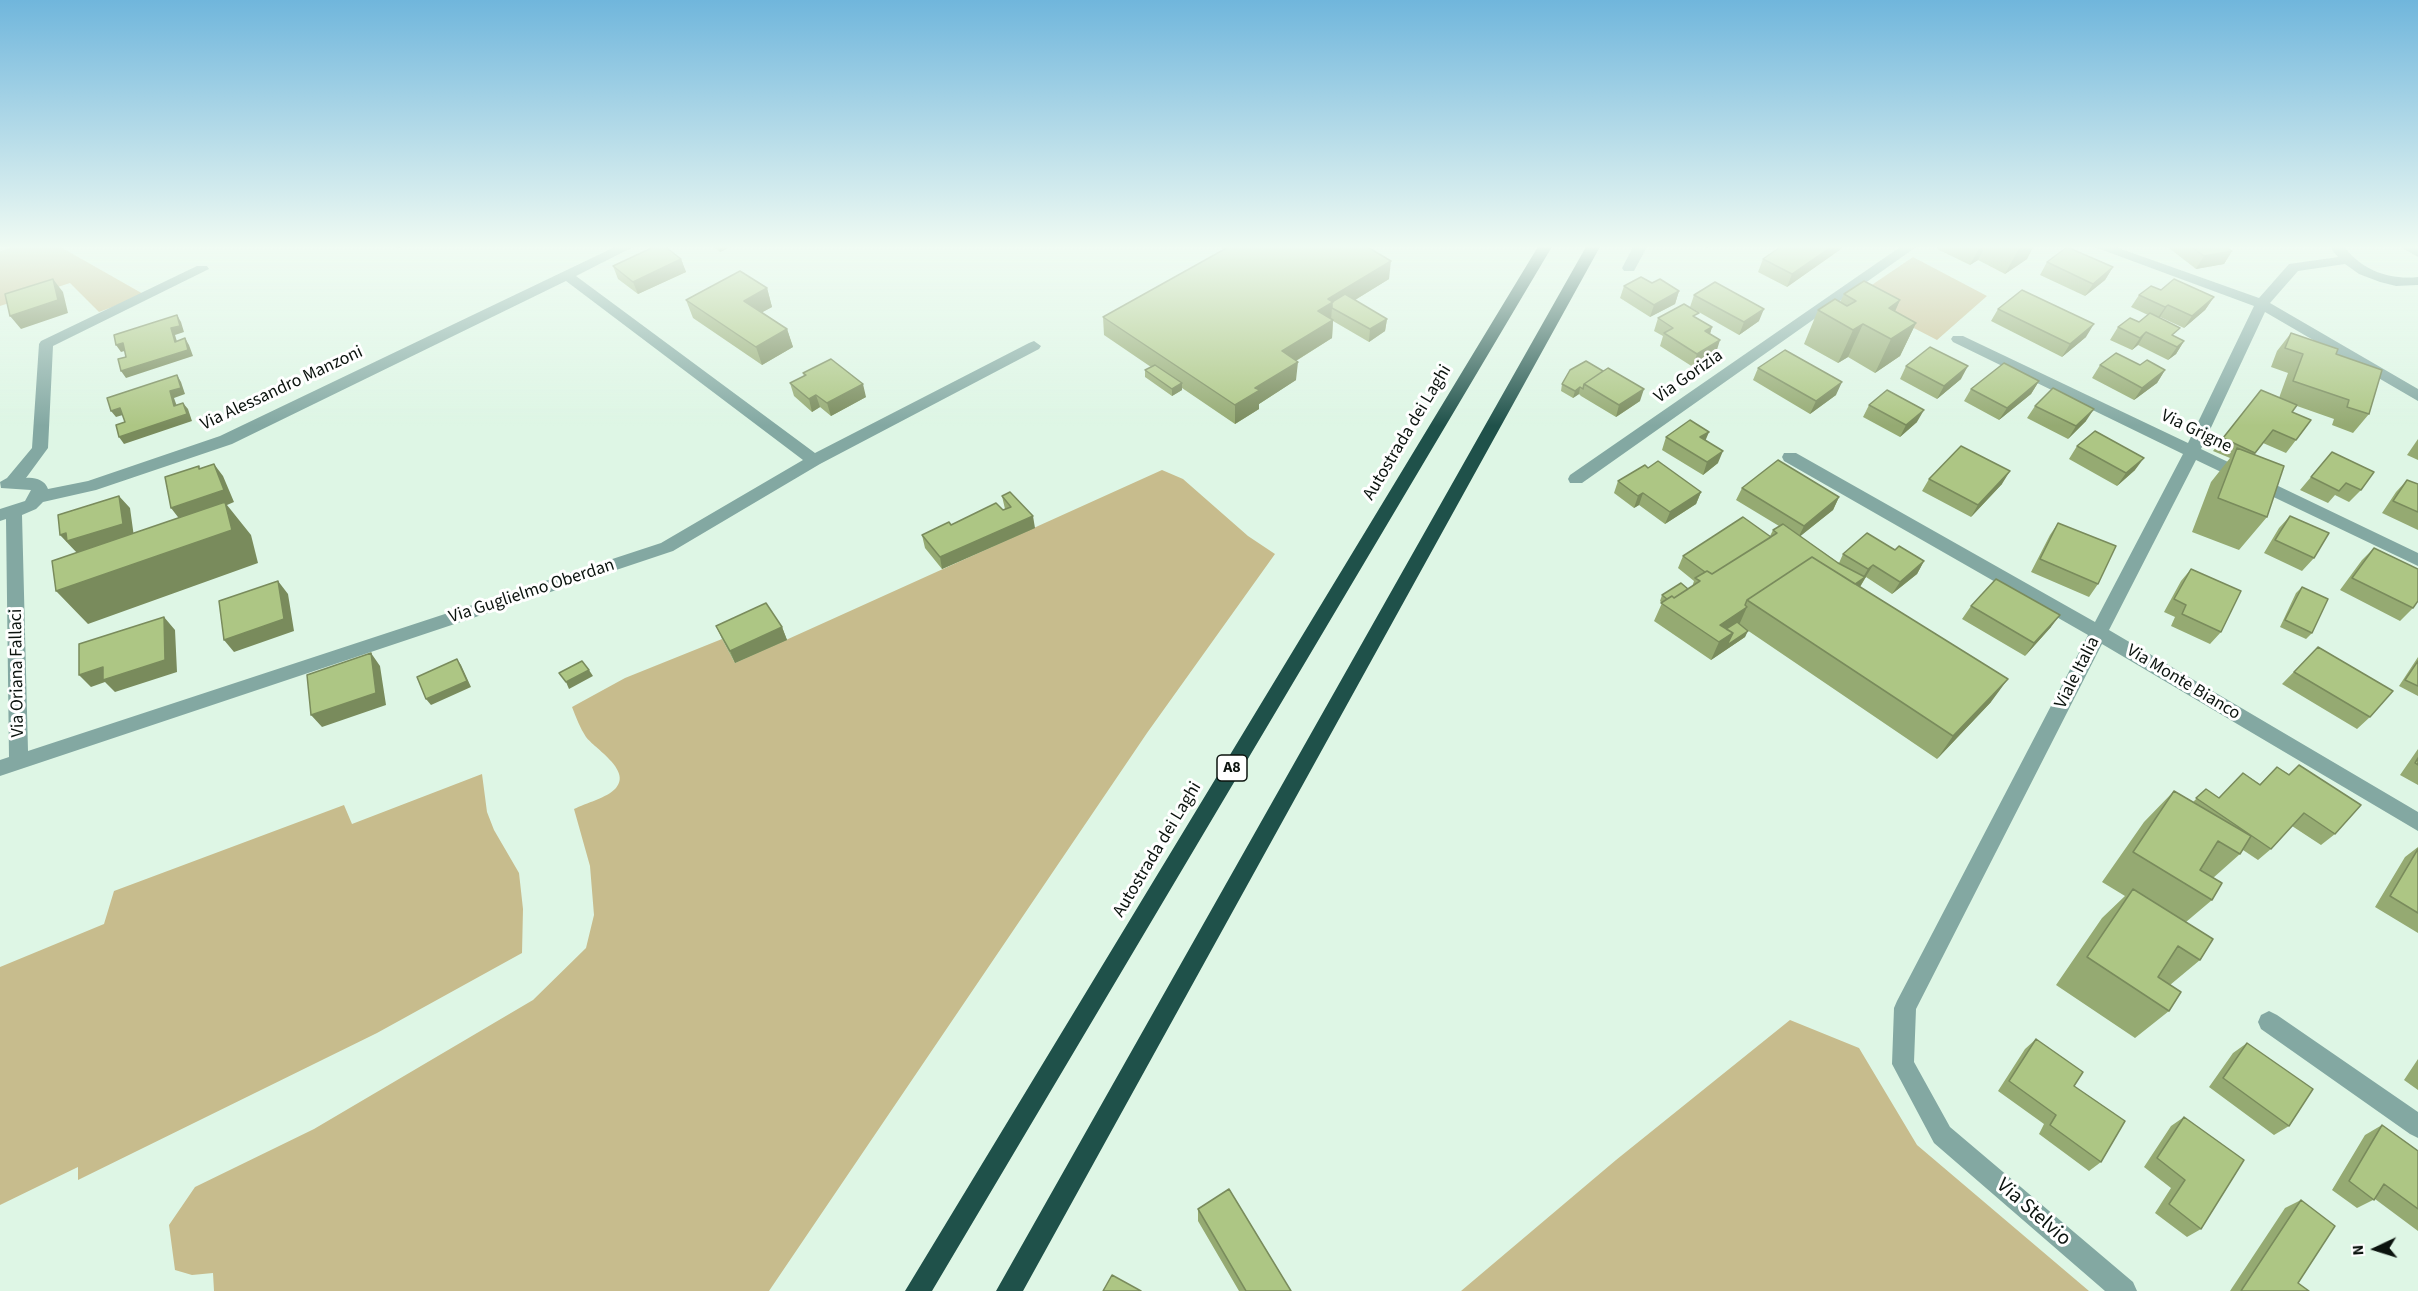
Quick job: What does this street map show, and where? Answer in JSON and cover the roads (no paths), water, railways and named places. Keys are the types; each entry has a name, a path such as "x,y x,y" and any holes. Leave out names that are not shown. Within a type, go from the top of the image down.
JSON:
{"highway":[{"name":"Autostrada dei Laghi","path":"918,1291 1510,305"},
{"path":"1009,1291 1560,305"}],"street":[{"path":"6,484 35,457 40,448 46,344 127,305"},
{"name":"Via Alessandro Manzoni","path":"7,513 27,507 38,497 90,486 226,440 502,305"},
{"path":"608,305 814,460"},
{"name":"Via Gorizia","path":"1576,479 1825,305"},
{"name":"Viale Italia","path":"1942,1135 1904,1064 1905,1008 2192,452 2261,305"},
{"path":"2264,305 2418,396"},
{"name":"Via Grigne","path":"1958,339 2418,560"},
{"name":"Via Guglielmo Oberdan","path":"0,768 667,547 814,460 1034,346"},
{"name":"Via Monte Bianco","path":"1790,458 2099,633 2418,822"},
{"path":"6,484 38,485 40,488 38,497"},
{"name":"Via Oriana Fallaci","path":"7,513 19,762"},
{"path":"2269,1022 2418,1126"},
{"name":"Via Stelvio","path":"1942,1135 2124,1291"}]}
